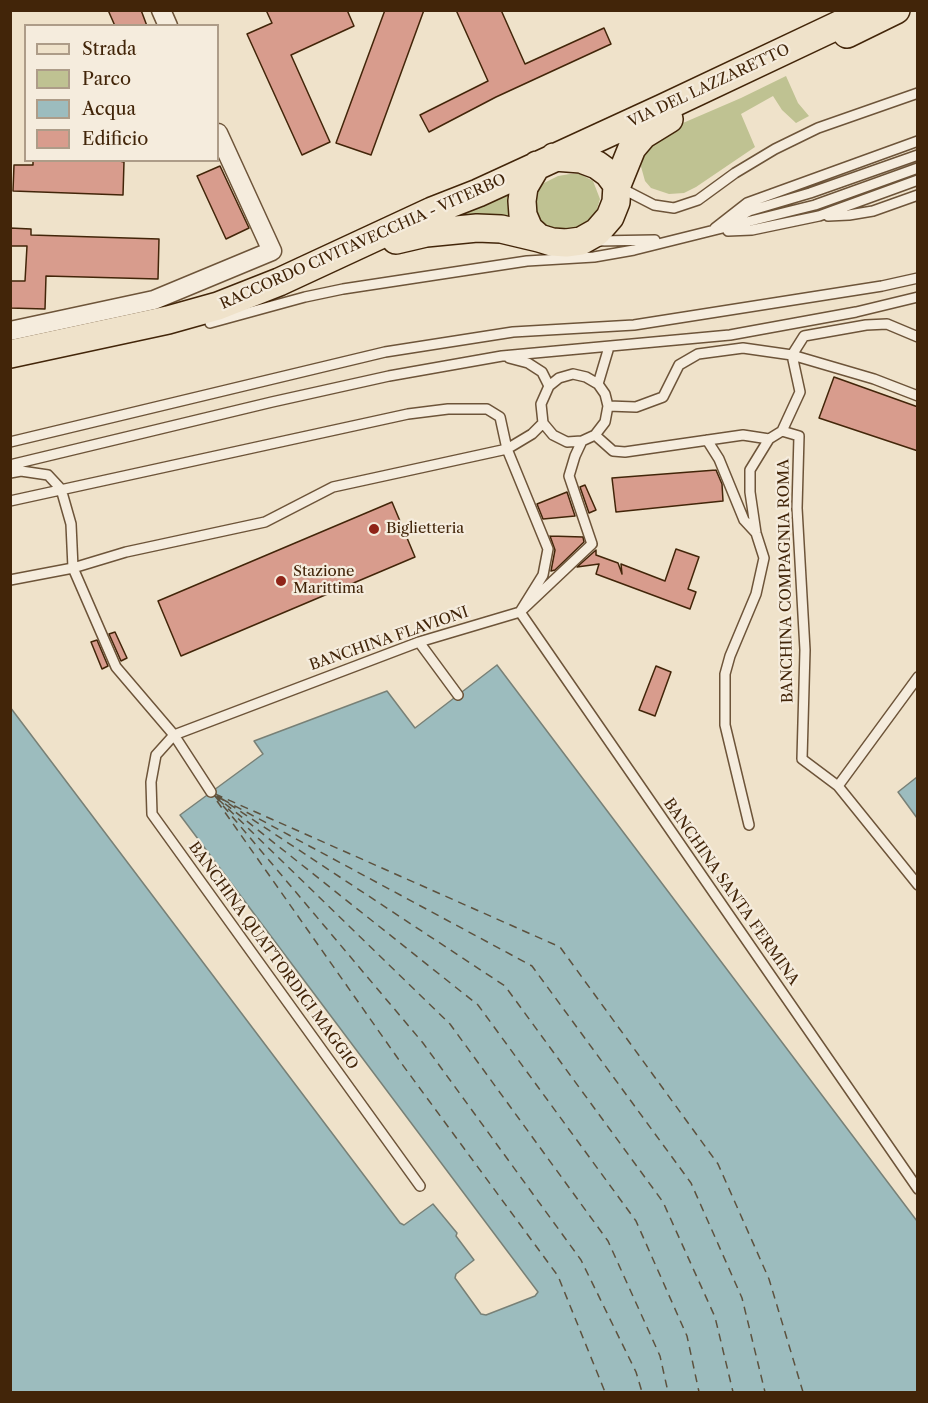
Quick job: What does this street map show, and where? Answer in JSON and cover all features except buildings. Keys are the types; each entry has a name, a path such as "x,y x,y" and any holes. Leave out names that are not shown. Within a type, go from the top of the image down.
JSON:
{"main road":[{"name":"VIA DEL LAZZARETTO","path":"546,161 837,26 862,10"},
{"name":"VIA DEL LAZZARETTO","path":"617,186 632,148 643,135 659,125 896,10"},
{"path":"581,159 597,165 617,186 616,202 610,217 597,232 581,241 552,242 539,238 529,228 522,201 524,187 546,161 581,159"},
{"name":"RACCORDO CIVITAVECCHIA - VITERBO","path":"10,354 168,320 218,306 279,282 546,161"},
{"name":"RACCORDO CIVITAVECCHIA - VITERBO","path":"10,371 210,323 407,236 477,228 501,229 539,238"}],"street":[{"path":"161,10 167,24"},
{"path":"10,331 154,300 272,251 219,135"}],"lane":[{"path":"617,186 654,205 674,208 698,200 735,173 775,149 818,128 918,93"},
{"path":"711,232 747,203 918,141"},
{"path":"711,232 749,211 810,193 918,155"},
{"path":"210,323 305,297 343,290 527,261 594,257 634,250 815,205 918,168"},
{"path":"711,232 752,230 819,216 918,180"},
{"path":"819,216 873,211 918,195"},
{"path":"581,241 681,238"},
{"path":"10,442 385,352 513,332 634,325 882,286 918,278"},
{"path":"10,465 388,376 502,356 730,335 856,312 918,297"},
{"path":"749,825 726,725 725,674 730,656 756,594 764,558 756,533 750,492 750,470 769,439 783,431 800,392 792,355 804,336 866,325 887,324 918,337"},
{"path":"598,384 609,347"},
{"path":"608,406 636,407 663,397 679,365 698,354 743,348 792,355 874,379 918,396"},
{"path":"502,356 528,363 542,372 549,386"},
{"path":"573,374 586,376 598,384 605,394 608,406 605,422 595,435 582,441 567,442 553,435 543,423 540,404 549,386 560,378 573,374"},
{"path":"10,501 380,419 447,409 487,409 500,417 507,449 548,549 543,575 520,612"},
{"path":"10,580 73,568 126,552 265,522 333,487 507,449 532,434 543,423"},
{"name":"BANCHINA COMPAGNIA ROMA","path":"783,431 799,436 797,508 805,650 802,759 838,786 918,885"},
{"path":"595,435 614,451 626,452 743,435 769,439"},
{"path":"707,440 720,459 744,520 756,533"},
{"name":"BANCHINA FLAVIONI","path":"174,735 419,642 520,612 592,544 569,476 582,441"},
{"path":"10,473 21,471 48,475 61,489 71,524 73,568 117,667 174,735 211,792"},
{"name":"BANCHINA SANTA FERMINA","path":"520,612 918,1189"},
{"path":"419,642 458,695"},
{"path":"838,786 918,677"},
{"name":"BANCHINA QUATTORDICI MAGGIO","path":"174,735 156,755 151,782 152,814 420,1186"}],"green space":[{"path":"786,76 798,103 809,116 796,123 782,110 773,96 741,114 755,147 696,187 684,193 669,194 651,188 645,181 640,163 642,151 676,126"},
{"path":"580,174 593,181 600,199 596,212 586,224 568,232 555,233 541,225 534,214 534,198 542,184 558,176"},
{"path":"513,190 514,222 443,223"}],"water":[{"path":"497,665 917,1221 917,1392 11,1392 10,707 400,1223 404,1225 433,1204 457,1233 456,1236 474,1260 456,1274 455,1278 481,1314 486,1315 535,1296 538,1292 180,815 263,754 254,741 387,691 415,728"},
{"path":"917,777 917,818 898,792"}],"ferry route":[{"path":"215,794 560,947 718,1164 769,1279 803,1392"},
{"path":"214,795 478,1005 636,1221 687,1336 699,1392"},
{"path":"214,795 423,1043 581,1260 636,1372 642,1392"},
{"path":"217,796 505,986 663,1202 715,1317 733,1392"},
{"path":"218,799 450,1024 608,1241 660,1356 668,1392"},
{"path":"222,799 532,966 691,1183 742,1298 765,1392"},
{"path":"217,801 399,1060 558,1276 605,1392"}],"place":[{"name":"Biglietteria","path":"374,529"},
{"name":"Stazione Marittima","path":"281,581"}]}
